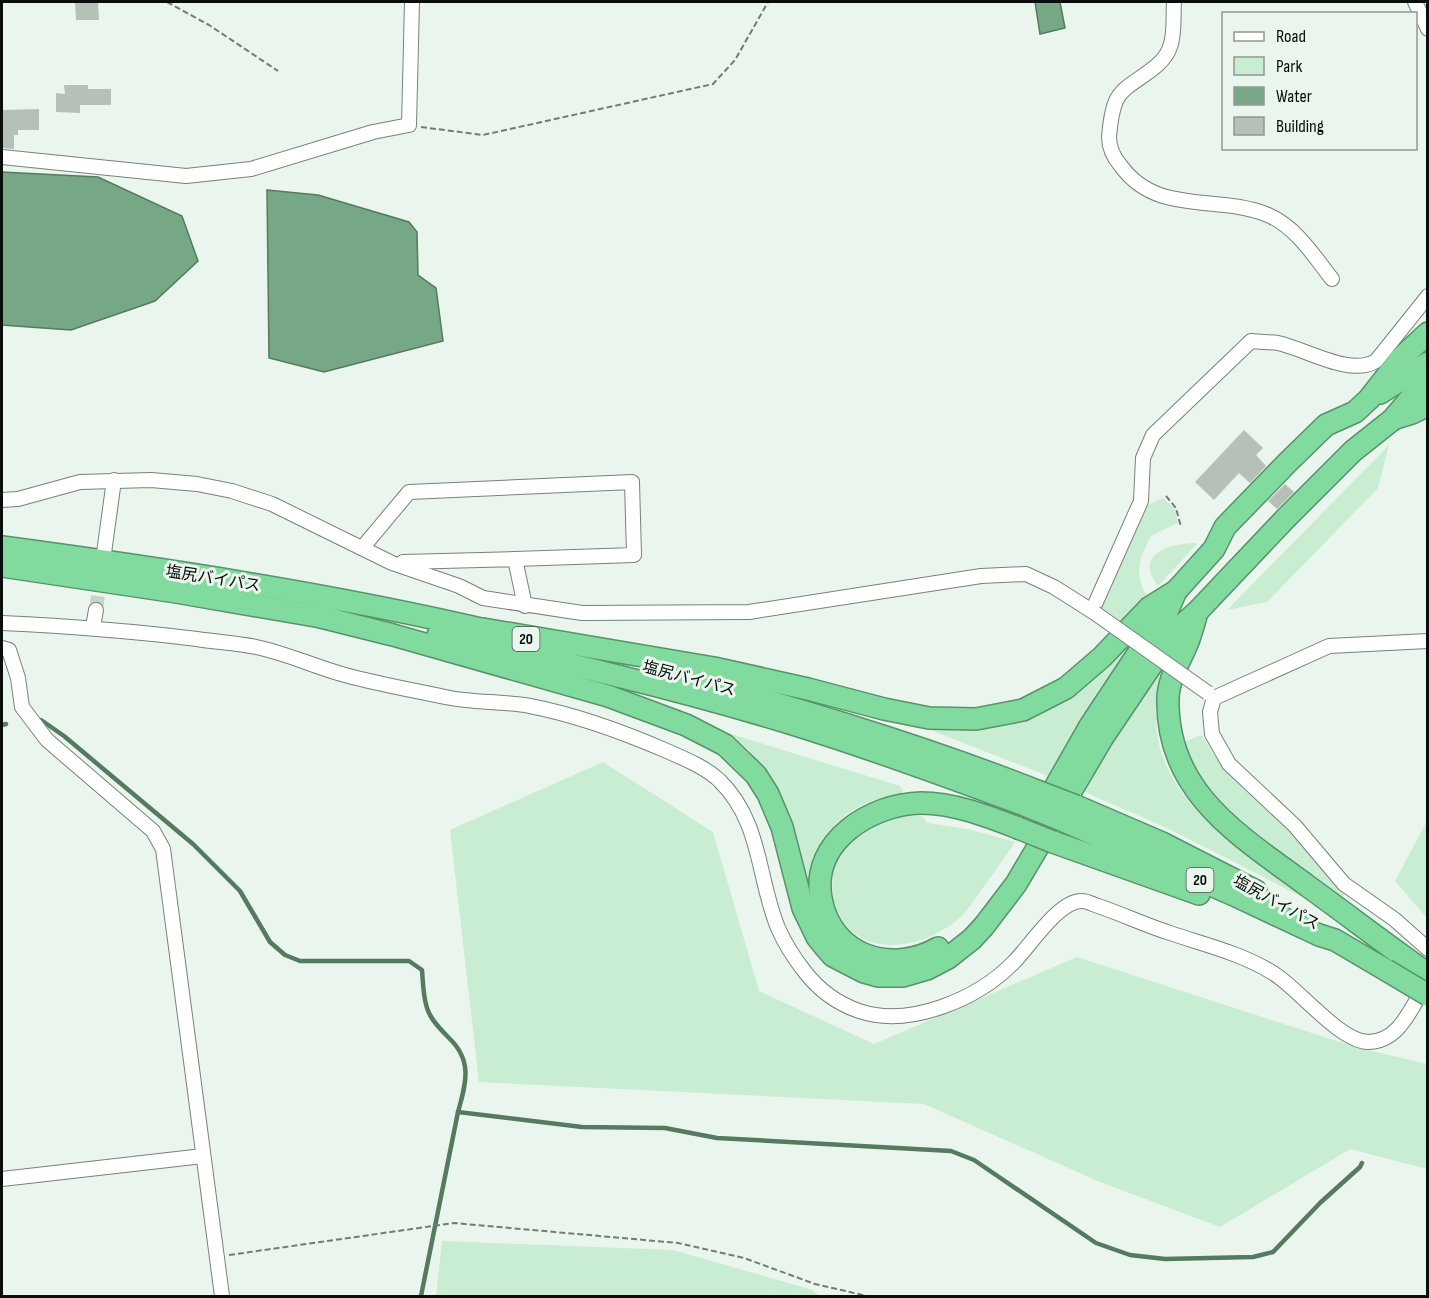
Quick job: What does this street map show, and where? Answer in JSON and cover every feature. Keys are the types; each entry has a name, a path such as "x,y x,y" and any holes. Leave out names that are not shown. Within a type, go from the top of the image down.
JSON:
{"highway":[{"path":"1362,405 1401,358 1428,333"},
{"path":"483,629 714,668 929,718 976,719 1023,710 1066,687 1102,657 1149,608 1176,591 1214,549 1225,527 1326,425 1428,363"},
{"path":"321,617 608,696 686,725 725,745 756,775 768,794 782,826 804,908 817,937 825,947 833,956 864,972 891,977 916,973 948,958 972,939 992,917 1016,884 1103,737 1173,633 1197,612 1336,468 1392,420 1416,392 1428,384"},
{"path":"1392,420 1428,405"},
{"name":"塩尻バイパス","path":"2,547 241,583 483,629 640,666 787,706 979,768 1032,799"},
{"name":"塩尻バイパス","path":"2,566 321,617 402,627 562,663 785,722 920,766 1032,799 1070,814 1318,935 1335,940 1368,958 1391,961 1428,995"},
{"path":"1176,591 1163,621 1145,643 1090,726 1004,879 966,928 926,955 905,960 883,960 871,958 853,948 838,934 827,917 820,896 822,874 830,852 848,828 878,811 904,805 937,804 990,817 1018,828 1053,842 1192,891 1368,958"},
{"path":"1197,612 1168,695 1168,720 1180,765 1188,780 1203,801 1233,830 1391,961 1428,974"}],"street":[{"path":"2,157 186,176 251,169 373,132 409,125 412,2"},
{"path":"1174,2 1170,47 1162,61 1116,99 1111,117 1109,140 1113,156 1127,175 1147,191 1174,200 1243,207 1268,215 1285,224 1332,279"},
{"path":"1415,2 1428,29"},
{"path":"1094,612 1141,501 1143,458 1153,435 1232,357 1251,341 1279,343 1347,365 1370,365 1376,361 1428,296"},
{"path":"105,553 114,480"},
{"path":"2,500 18,499 80,482 151,480 197,484 232,491 272,504 392,563 459,586 483,598 582,613 749,612 981,576 1026,574 1094,612 1211,695"},
{"path":"363,547 409,492 632,482 634,555 392,563"},
{"path":"515,559 525,606"},
{"path":"93,627 96,610"},
{"path":"2,623 93,627 256,647 343,675 452,698 530,706 594,723 690,761 716,776 737,800 750,826 769,899 778,927 791,954 814,983 833,1000 862,1012 888,1015 918,1013 955,1003 988,984 1011,966 1062,907 1081,901 1117,912 1168,933 1233,953 1254,963 1275,974 1358,1041 1371,1042 1385,1039 1397,1030 1428,982"},
{"path":"1211,695 1329,646 1428,641"},
{"path":"2,648 9,650 18,678 22,707 47,740 153,831 163,849 222,1296"},
{"path":"1211,695 1212,734 1229,764 1295,826 1344,884 1394,919 1428,949"},
{"path":"2,1179 203,1156"}],"path":[{"path":"167,2 209,25 278,71"},
{"path":"409,125 483,135 713,84 735,60 768,2"},
{"path":"1166,496 1176,508 1181,527"},
{"path":"217,1257 454,1223 678,1243 744,1258 815,1284 867,1296"}],"green space":[{"path":"1389,445 1378,488 1267,602 1227,610"},
{"path":"1163,498 1175,509 1178,523 1151,536 1141,557 1139,574 1148,598 1123,623 1101,607 1144,507"},
{"path":"1198,543 1158,586 1151,575 1152,558 1167,548"},
{"path":"1123,645 1127,648 1077,724 1048,776 933,731 933,728 977,727"},
{"path":"1158,669 1164,673 1157,695 1156,718 1160,748 1171,775 1188,800 1209,823 1258,864 1306,899 1171,830 1080,790"},
{"path":"728,733 900,786 903,791 901,795 862,805 832,828 813,861 811,882 814,896 806,897 770,778 749,750"},
{"path":"1202,735 1230,774 1297,836 1349,893 1341,897 1272,849 1227,812 1192,768 1181,743"},
{"path":"603,762 713,832 759,991 874,1044 1077,957 1355,1047 1427,1064 1427,1169 1350,1149 1220,1227 1100,1182 924,1104 479,1082 450,830"},
{"path":"902,815 922,816 927,823 968,829 1015,842 965,913 945,929 927,938 908,943 889,945 871,942 855,934 842,920 833,893 835,867 844,848 860,831 875,822"},
{"path":"1427,821 1427,918 1395,881"},
{"path":"442,1241 673,1250 813,1290 819,1296 436,1296"}],"water":[{"path":"1035,2 1060,2 1065,28 1040,34"},
{"path":"2,172 98,177 182,216 198,261 155,301 71,330 2,325"},
{"path":"267,190 318,195 409,222 417,232 418,275 436,288 443,341 324,372 269,358"}],"building":[{"path":"75,2 98,2 99,20 76,20"},
{"path":"64,85 88,85 88,89 111,89 111,105 80,105 80,113 56,112 56,93 65,94"},
{"path":"39,109 39,130 18,130 18,135 14,135 14,149 2,148 2,110"},
{"path":"1244,430 1263,448 1256,455 1266,466 1250,483 1239,473 1214,500 1195,482"},
{"path":"1285,484 1294,492 1277,509 1268,501"}],"waterway":[{"path":"41,720 64,736 193,844 240,891 270,942 285,955 300,961 409,961 422,970 428,1012 462,1055 466,1073 421,1296"},
{"path":"2,725 6,724"},
{"path":"458,1112 582,1127 665,1128 717,1138 951,1151 974,1160 1096,1243 1130,1255 1165,1259 1253,1257 1273,1252 1362,1163"}],"tunnel":[{"path":"96,610 101,573"}]}
